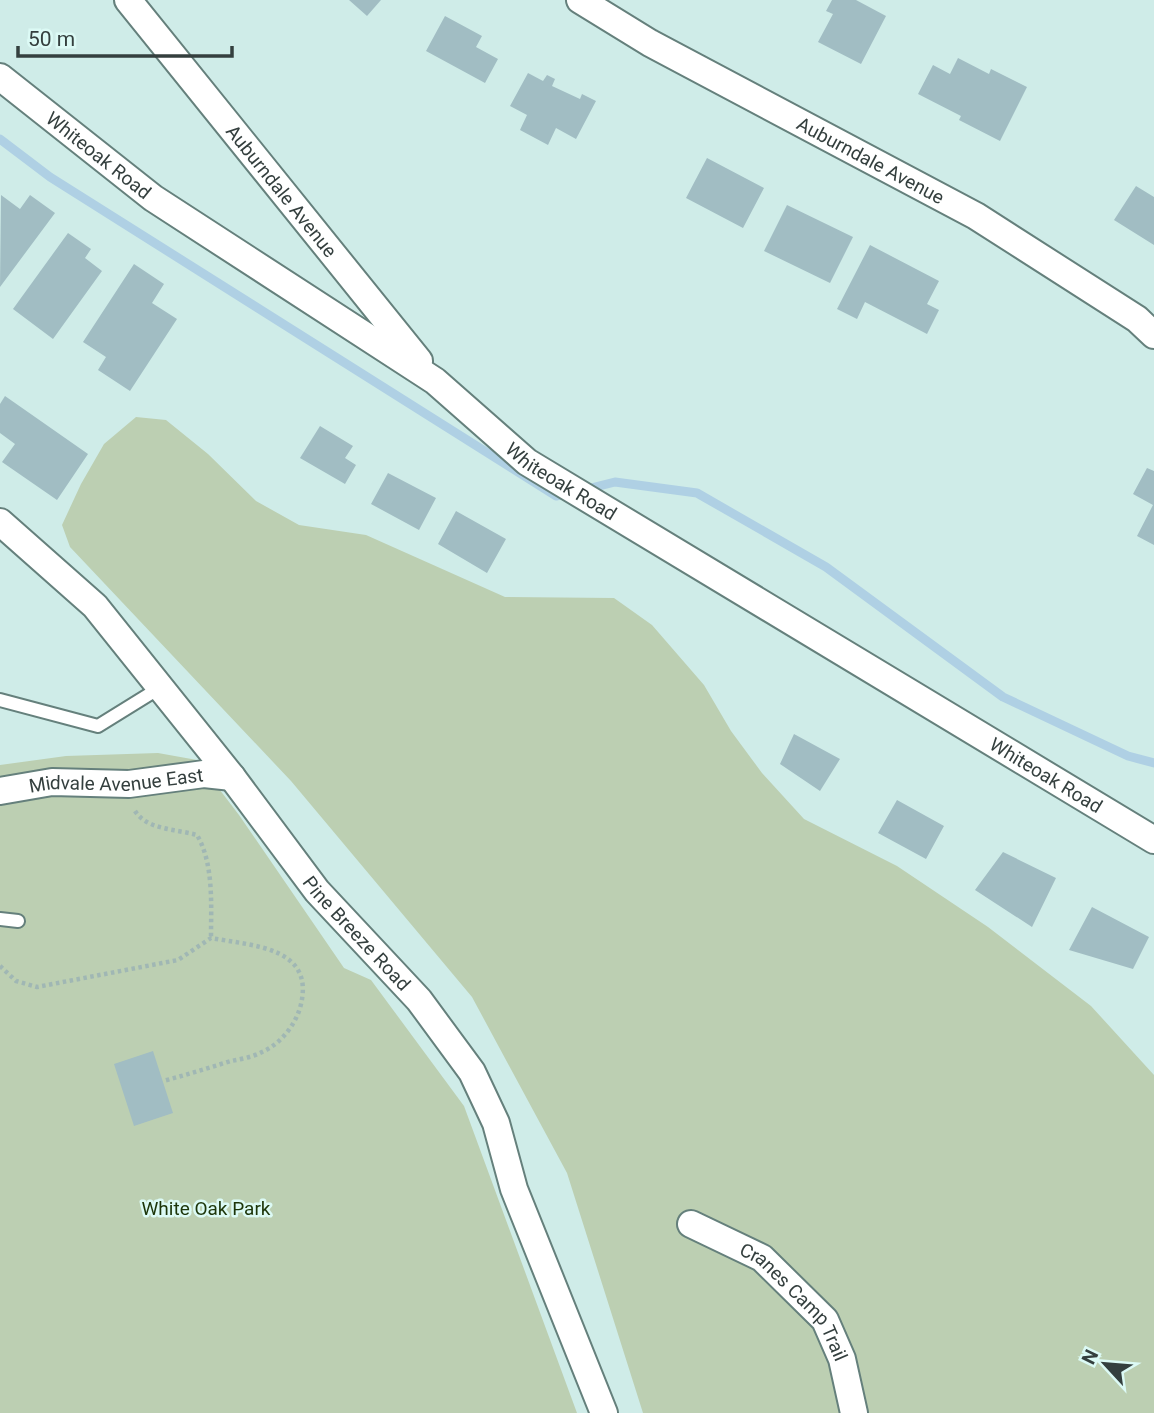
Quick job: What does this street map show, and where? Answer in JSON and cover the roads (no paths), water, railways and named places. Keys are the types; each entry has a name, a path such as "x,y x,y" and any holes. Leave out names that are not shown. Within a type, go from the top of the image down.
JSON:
{"street":[{"name":"Auburndale Avenue","path":"128,0 435,381"},
{"name":"Auburndale Avenue","path":"580,0 650,43 976,216 1137,319 1154,335"},
{"name":"Whiteoak Road","path":"0,77 153,198 435,381 527,462 1154,840"},
{"name":"Pine Breeze Road","path":"0,522 95,606 232,777 317,891 419,1000 472,1072 496,1123 514,1189 604,1413"},
{"name":"Midvale Avenue East","path":"0,791 52,782 129,785 204,774 232,777"},
{"name":"Cranes Camp Trail","path":"691,1224 762,1258 825,1320 842,1359 854,1413"}],"lane":[{"path":"0,700 98,726 160,687"},
{"path":"0,919 19,921"}],"waterway":[{"path":"0,139 50,177 556,496 569,493"},
{"path":"583,490 615,482 697,493 826,567 1003,697 1128,756 1154,763"}],"park label":[{"name":"White Oak Park","path":"206,1208"}]}
